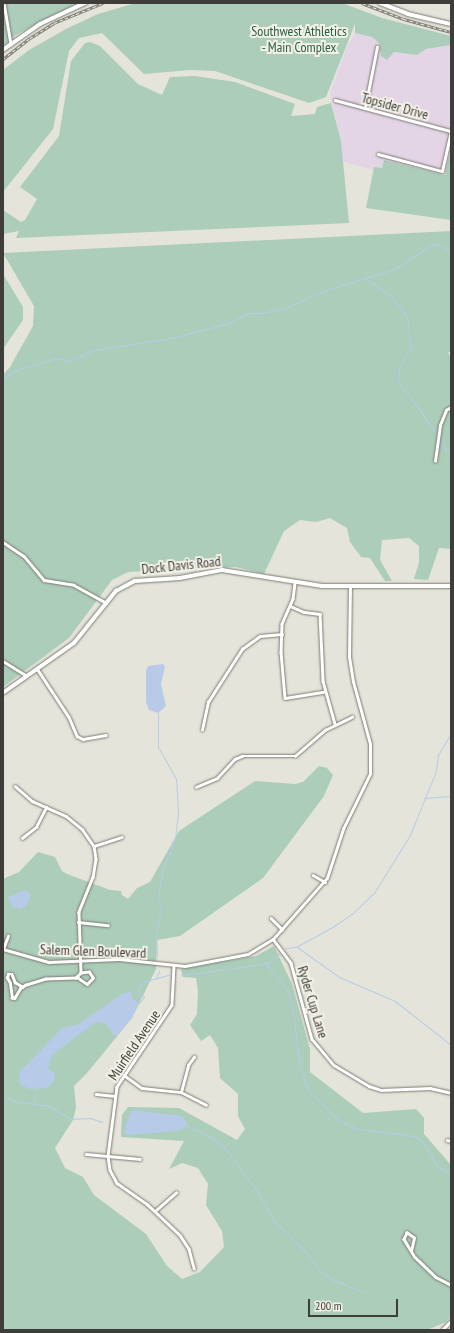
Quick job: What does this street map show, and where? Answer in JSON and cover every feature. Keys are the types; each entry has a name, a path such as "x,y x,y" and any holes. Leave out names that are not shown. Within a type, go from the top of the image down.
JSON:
{"street":[{"path":"4,3 11,44"},
{"path":"3,50 58,14 85,3"},
{"path":"380,3 408,14 451,24"},
{"path":"365,108 377,48"},
{"name":"Topsider Drive","path":"335,100 451,131"},
{"path":"378,154 442,171 451,131"},
{"path":"435,462 440,426 446,410 451,407"},
{"path":"3,542 24,556 44,580 74,585 106,604"},
{"name":"Dock Davis Road","path":"3,693 38,670 80,638 116,591 131,582 180,578 216,570 295,583 350,586 451,586"},
{"path":"295,583 290,606 285,613 282,634 281,667 285,698 324,692"},
{"name":"Salem Glen Boulevard","path":"3,949 40,960 79,962 119,959 174,966 197,964 248,954 273,939 325,882 348,819 366,787 371,766 370,744 352,682 349,656 350,586"},
{"path":"290,606 304,612 320,614 324,692 335,724"},
{"path":"202,730 208,702 242,649 260,636 282,634"},
{"path":"3,661 28,677"},
{"path":"38,670 69,717 77,736 82,739 106,734"},
{"path":"196,787 217,778 235,759 242,756 295,756 335,724 352,717"},
{"path":"15,786 28,798 72,820 85,832 94,846 95,871 79,912 79,962 81,974"},
{"path":"22,838 36,827 46,807"},
{"path":"94,846 122,837"},
{"path":"313,875 325,882"},
{"path":"271,918 282,929"},
{"path":"78,922 108,925"},
{"path":"3,949 8,936"},
{"name":"Ryder Cup Lane","path":"273,939 291,963 312,1039 334,1065 369,1086 381,1090 430,1088 451,1093"},
{"name":"Muirfield Avenue","path":"174,966 172,1005 124,1075 115,1096 108,1156 116,1183 155,1211 184,1239 194,1268"},
{"path":"23,987 15,982 12,974 8,974 7,978 12,998 15,998 23,987 46,979 77,977 81,974 89,972 93,978 87,984 77,977"},
{"path":"181,1092 188,1065 194,1057"},
{"path":"124,1075 147,1089 181,1092 206,1105"},
{"path":"96,1094 115,1096"},
{"path":"447,1140 451,1141"},
{"path":"86,1154 140,1159"},
{"path":"155,1211 176,1193"},
{"path":"411,1251 414,1238 407,1234 404,1239 411,1251 427,1269 451,1285"},
{"path":"442,1330 451,1321"}],"shaded area":[{"path":"355,33 372,37 379,43 381,56 394,52 417,55 426,49 451,45 451,148 445,175 384,160 382,168 374,167 374,170 341,161 341,141 330,93 347,47"}],"green space":[{"path":"3,3 78,3 14,36 3,47"},
{"name":"Southwest Athletics - Main Complex","path":"136,3 342,3 382,18 451,36 451,45 426,49 417,55 394,52 387,60 381,56 379,43 372,37 355,33 355,24 326,97 309,103 215,71 190,70 144,74 102,33 79,38 69,51 53,129 3,192 3,70 29,50 66,29 98,14"},
{"path":"90,42 100,46 138,84 162,95 170,77 195,76 235,82 295,104 291,116 315,114 317,107 331,103 341,141 349,223 16,238 19,231 3,234 3,210 21,222 25,220 37,199 20,187 59,136 71,61 85,43"},
{"path":"451,148 451,220 366,208 374,167 382,168 384,160 445,175"},
{"path":"451,231 451,352 448,352 451,359 451,549 439,548 428,580 414,579 419,562 419,546 409,538 382,540 380,560 392,581 385,581 370,558 361,557 350,542 347,528 330,518 316,522 300,520 284,531 264,574 236,567 177,569 128,572 112,580 69,638 3,687 3,375 10,367 33,326 34,306 3,253"},
{"path":"3,274 23,307 23,320 3,349"},
{"path":"319,766 327,768 333,775 324,796 263,878 180,936 157,940 156,969 132,1018 87,1073 74,1086 76,1107 73,1120 55,1148 65,1168 83,1177 94,1195 146,1234 167,1266 182,1279 200,1272 224,1247 222,1231 206,1205 208,1184 198,1168 182,1163 169,1169 184,1141 121,1137 122,1115 128,1107 179,1108 237,1140 245,1129 238,1116 238,1094 220,1078 218,1048 210,1035 201,1041 190,1025 197,1014 198,991 196,978 183,977 181,969 256,956 274,946 292,984 310,1049 310,1072 363,1113 416,1109 424,1118 424,1134 451,1165 451,1316 446,1322 427,1330 3,1330 3,879 19,872 38,852 55,857 62,871 67,874 110,890 121,891 122,895 128,899 137,888 150,882 179,831 255,781 295,784 303,782"}],"water":[{"path":"163,664 165,667 161,684 166,706 158,713 149,710 146,702 146,670 148,666"},
{"path":"26,890 31,895 27,905 21,909 13,907 8,897"},
{"path":"131,991 132,999 138,1002 137,1006 132,1018 115,1037 106,1024 96,1022 52,1055 48,1068 54,1073 55,1079 47,1088 29,1089 20,1084 19,1073 62,1028 77,1025 122,994"},
{"path":"132,1110 181,1116 187,1122 185,1128 177,1131 128,1135 125,1134 125,1126"}],"waterway":[{"path":"3,379 14,371 56,358 70,361 94,350 171,338 229,323 248,313 261,313 285,308 323,291 395,269 429,246 436,244 451,250"},
{"path":"366,279 390,295 407,316 411,347 399,367 398,381 438,435"},
{"path":"440,438 451,458"},
{"path":"157,956 156,933 161,909 158,897 162,871 175,839 178,814 176,779 158,747 158,713"},
{"path":"285,948 296,947 334,926 352,914 374,893 410,835 436,771 438,755 451,733"},
{"path":"424,798 451,796"},
{"path":"297,947 339,977 395,1001 451,1045"},
{"path":"181,975 270,962 280,953"},
{"path":"265,963 288,991 293,1011 300,1069 308,1090 338,1120 355,1128 414,1136 425,1144 436,1166 451,1174"},
{"path":"156,979 159,971"},
{"path":"139,1003 144,997 137,991 142,982 169,975"},
{"path":"34,1104 36,1089"},
{"path":"3,1102 10,1098 16,1102 46,1105 71,1119 90,1118 102,1122"},
{"path":"186,1126 209,1136 224,1147 255,1188 274,1221 305,1251 320,1271 331,1279 363,1292"}],"railway":[{"path":"3,59 30,38 54,23 103,3"},
{"path":"362,3 404,19 451,32"}]}
